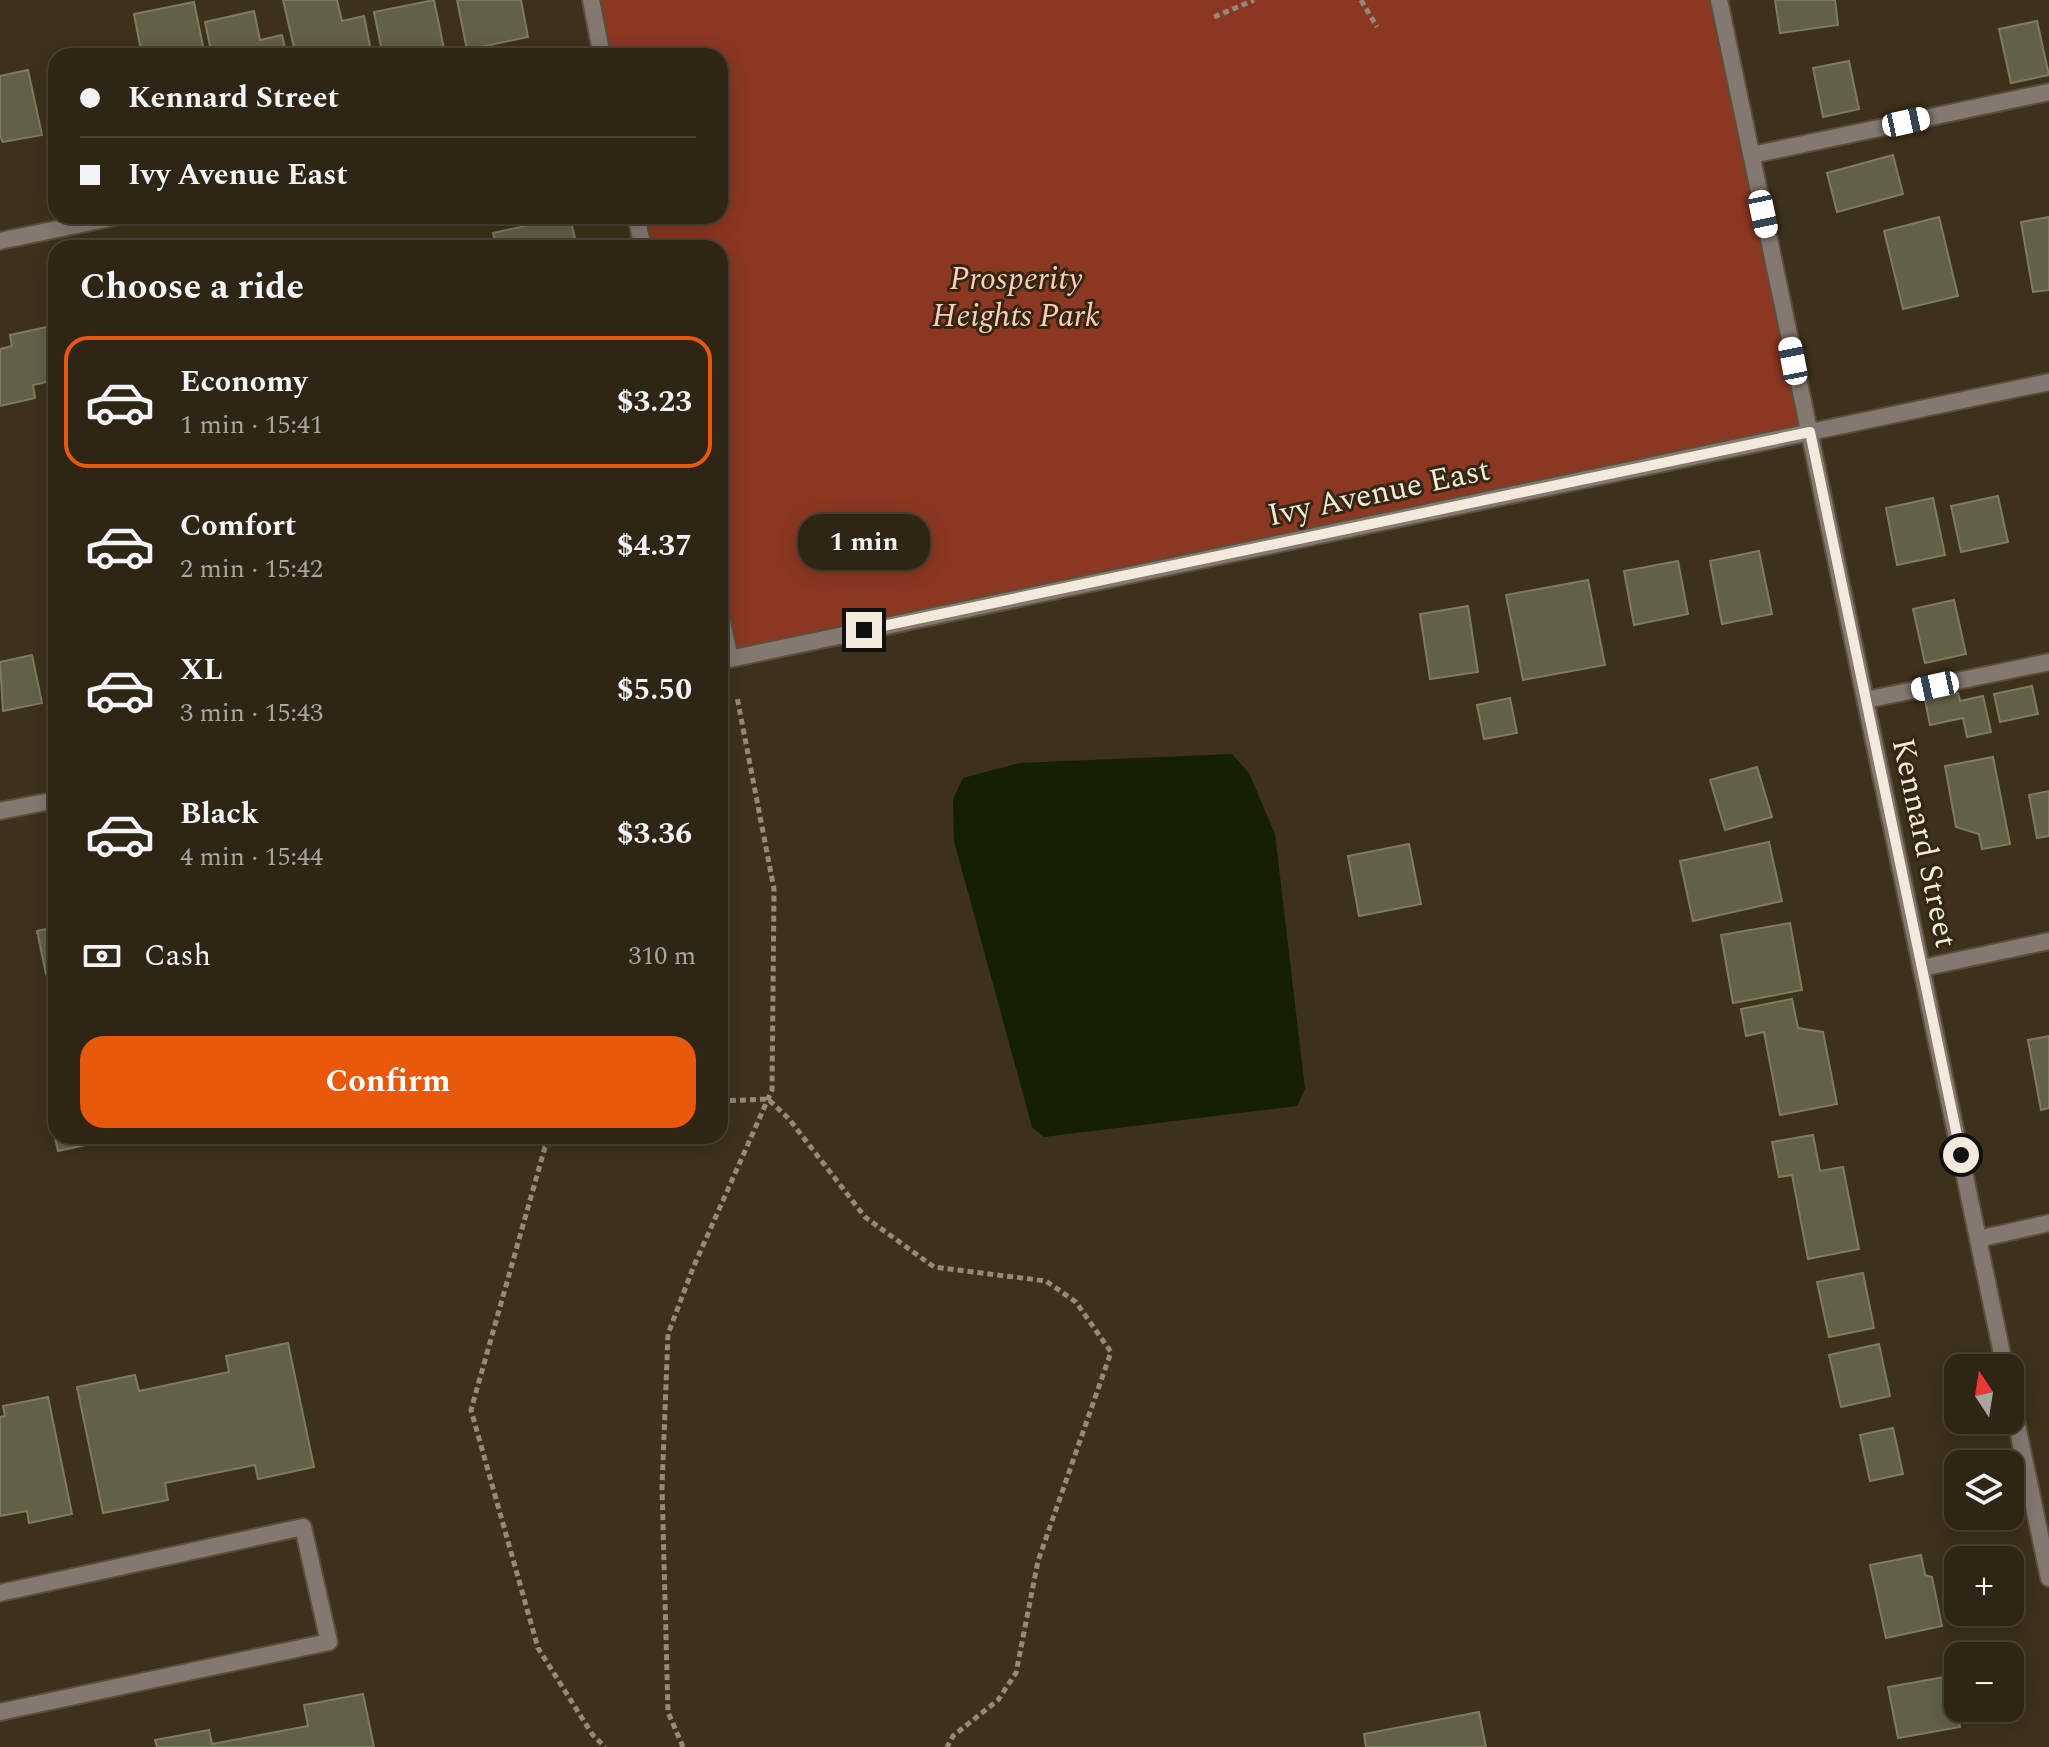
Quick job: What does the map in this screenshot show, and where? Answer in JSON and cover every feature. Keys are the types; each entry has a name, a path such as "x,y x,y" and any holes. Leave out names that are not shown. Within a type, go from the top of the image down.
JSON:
{"street":[{"path":"591,0 600,48"},
{"name":"Kennard Street","path":"1719,0 2002,1354"},
{"path":"1752,155 2049,92"},
{"path":"0,241 82,224"},
{"name":"Ivy Avenue East","path":"728,659 2049,382"},
{"path":"1866,700 2049,662"},
{"path":"0,811 48,802"},
{"path":"1922,968 2049,941"},
{"path":"1978,1239 2049,1223"},
{"path":"2021,1434 2042,1510 2049,1578"},
{"path":"0,1593 303,1527 329,1642 0,1712"}],"path":[{"path":"1214,17 1254,0"},
{"path":"1361,0 1377,27"},
{"path":"683,1747 668,1712 662,1487 668,1334 693,1268 772,1090 774,889 737,697"},
{"path":"728,1101 768,1099 789,1119 865,1217 934,1267 1046,1281 1076,1302 1111,1352 1038,1561 1016,1673 998,1700 953,1736 947,1747"},
{"path":"550,1144 545,1147 471,1410 538,1648 592,1734 605,1747"}],"green space":[{"name":"Prosperity Heights Park","path":"591,0 1719,0 1810,432 730,659 728,240 641,240 638,224 728,224 728,48 600,48"}],"shaded area":[{"path":"1232,754 1249,773 1275,834 1305,1089 1297,1106 1044,1137 1032,1127 954,841 953,799 963,778 1019,763"}],"building":[{"path":"283,0 337,0 342,21 364,16 370,48 294,48"},
{"path":"434,0 444,48 381,48 374,12"},
{"path":"457,0 521,0 528,37 467,48"},
{"path":"1775,0 1835,0 1838,25 1780,33"},
{"path":"194,2 203,48 140,48 134,14"},
{"path":"254,11 260,40 282,35 285,48 210,48 205,22"},
{"path":"2037,21 2049,75 2011,83 1999,29"},
{"path":"1849,61 1859,109 1823,117 1813,68"},
{"path":"28,70 42,135 3,142 0,137 0,76"},
{"path":"1893,155 1903,194 1837,212 1827,173"},
{"path":"1939,217 1958,296 1903,309 1884,231"},
{"path":"2049,217 2049,290 2033,292 2021,222"},
{"path":"534,224 572,224 575,240 494,240 493,233"},
{"path":"48,327 48,382 33,385 35,398 0,406 0,349 12,346 10,335"},
{"path":"1998,496 2008,542 1961,552 1951,506"},
{"path":"1933,498 1945,555 1897,565 1886,508"},
{"path":"1759,551 1772,614 1722,624 1710,561"},
{"path":"1678,561 1688,614 1634,625 1624,571"},
{"path":"1588,580 1605,665 1523,680 1506,595"},
{"path":"1954,600 1966,654 1925,663 1913,609"},
{"path":"1468,606 1478,672 1430,679 1420,614"},
{"path":"32,655 42,703 3,711 0,662"},
{"path":"2032,686 2038,714 2000,722 1994,694"},
{"path":"1958,693 1960,701 1983,696 1991,732 1967,737 1963,718 1930,725 1925,700"},
{"path":"1510,698 1517,733 1484,739 1477,705"},
{"path":"1993,757 2010,844 1982,849 1979,834 1956,827 1945,766"},
{"path":"1757,767 1772,817 1725,830 1710,780"},
{"path":"2049,791 2049,836 2037,838 2029,795"},
{"path":"1769,842 1782,901 1693,921 1680,861"},
{"path":"1409,844 1421,904 1359,916 1348,856"},
{"path":"1790,923 1802,990 1733,1003 1721,935"},
{"path":"48,929 48,974 46,974 37,931"},
{"path":"1792,999 1798,1028 1823,1032 1837,1104 1780,1115 1764,1032 1746,1036 1741,1009"},
{"path":"2049,1036 2049,1108 2041,1110 2028,1040"},
{"path":"1813,1135 1820,1171 1843,1167 1859,1249 1808,1259 1792,1175 1779,1177 1772,1142"},
{"path":"56,1144 90,1144 58,1151"},
{"path":"1863,1273 1874,1328 1829,1337 1817,1282"},
{"path":"288,1343 314,1467 258,1479 255,1465 165,1483 168,1500 103,1513 77,1387 135,1375 139,1391 229,1372 226,1356"},
{"path":"1879,1344 1890,1396 1841,1407 1829,1355"},
{"path":"48,1397 72,1514 29,1523 27,1511 0,1516 0,1417 5,1416 3,1406"},
{"path":"1893,1428 1903,1474 1870,1481 1860,1435"},
{"path":"1921,1555 1925,1575 1932,1577 1942,1626 1886,1638 1870,1565"},
{"path":"1944,1677 1944,1722 1959,1722 1960,1727 1898,1738 1888,1687"},
{"path":"363,1694 374,1747 157,1747 155,1740 209,1730 212,1744 308,1726 304,1705"},
{"path":"1479,1712 1486,1747 1366,1747 1364,1734"}],"route":[{"path":"864,630 1810,432 1961,1155"}]}
